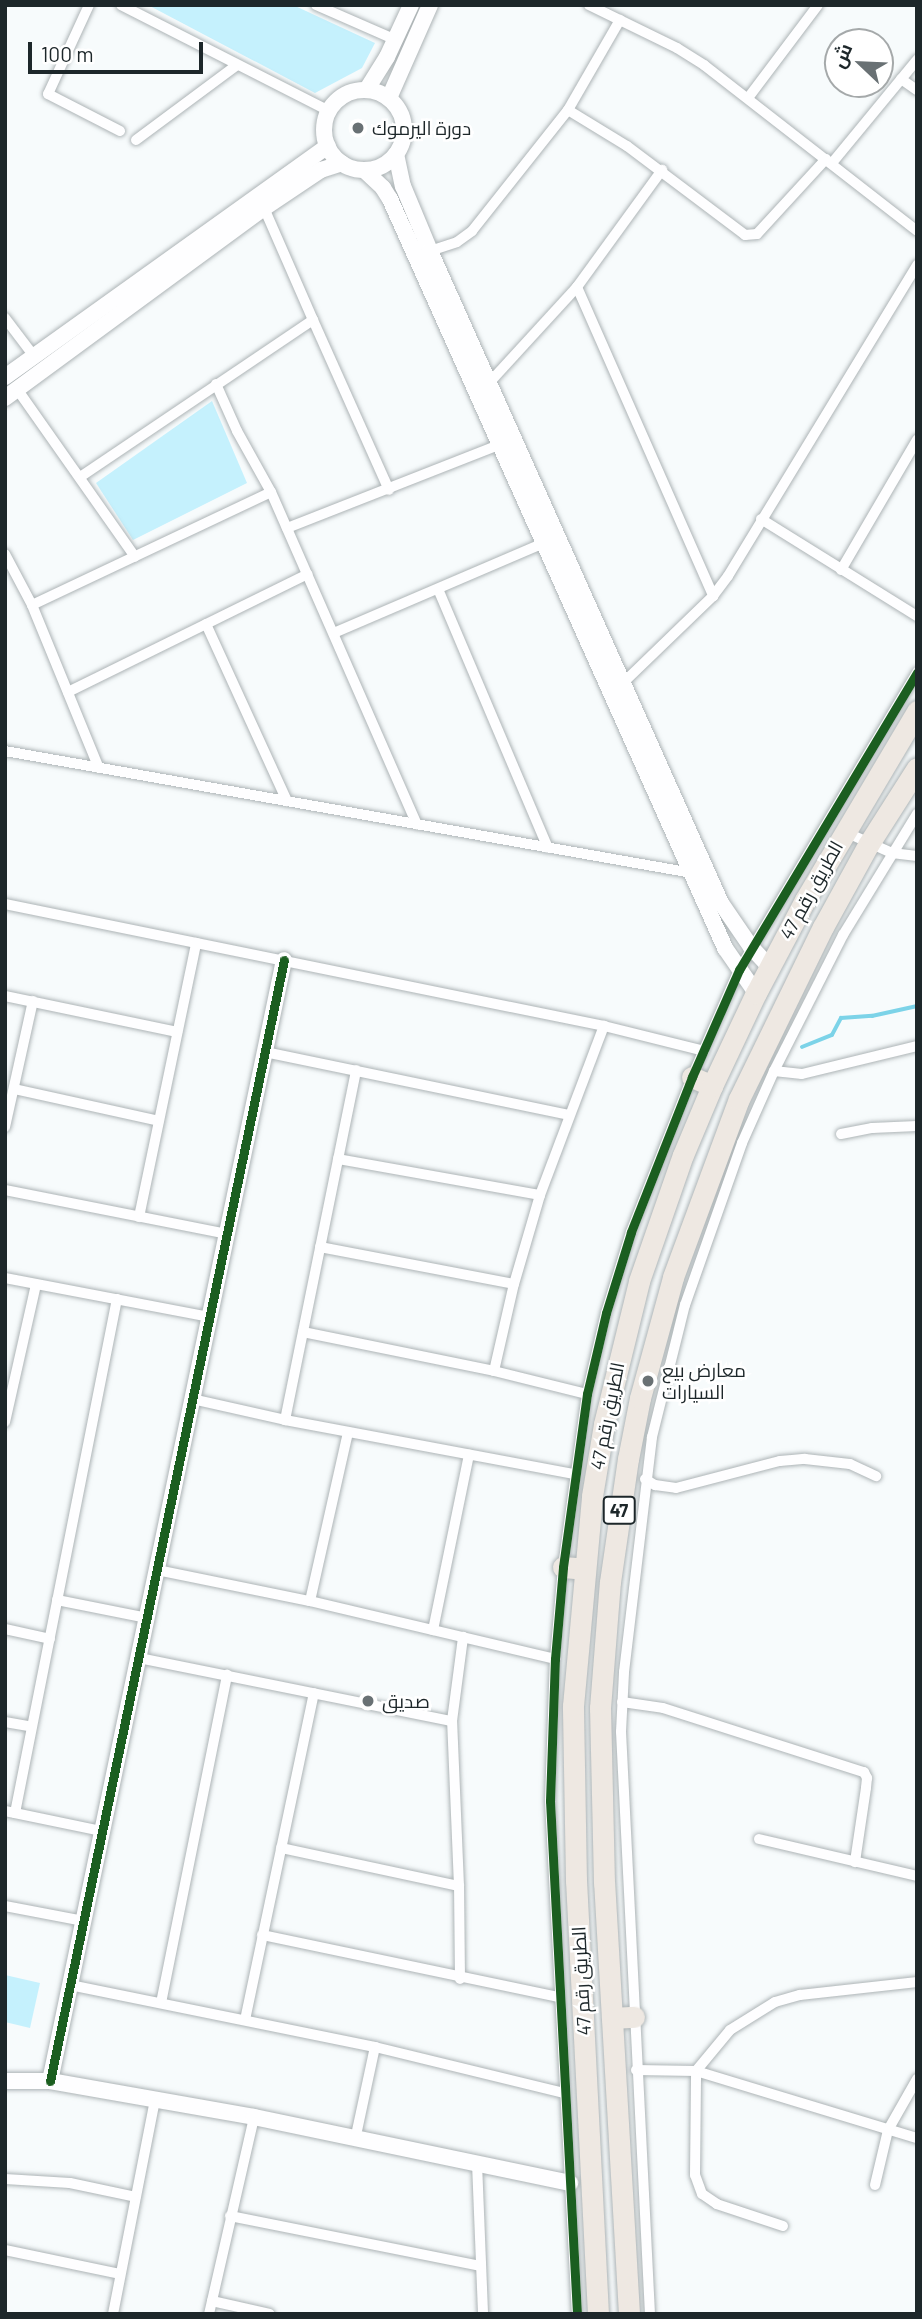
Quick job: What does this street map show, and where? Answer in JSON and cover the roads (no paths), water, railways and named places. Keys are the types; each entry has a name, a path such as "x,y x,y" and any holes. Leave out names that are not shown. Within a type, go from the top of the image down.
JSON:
{"highway":[{"name":"الطريق رقم 47","path":"598,2314 576,1881 573,1706 584,1569 598,1460 620,1352 702,1082 756,993 843,831 887,740 917,711"},
{"name":"الطريق رقم 47","path":"629,2314 612,2018 600,1707 618,1520 640,1398 673,1277 733,1140 793,984 868,845 917,768"},
{"path":"563,1567 584,1569"},
{"path":"573,1706 600,1707"},
{"path":"612,2018 634,2017"}],"street":[{"path":"89,5 48,94 120,131"},
{"path":"316,5 396,40"},
{"path":"397,154 377,169 364,170 342,163 328,146 324,134 330,110 342,97 367,89 396,40 411,5"},
{"path":"389,99 430,5"},
{"path":"589,5 677,48 748,98 917,231"},
{"path":"748,98 818,5"},
{"path":"124,6 330,110"},
{"path":"430,251 457,242 472,231 568,110 620,20"},
{"path":"568,110 662,170 739,231 751,236 762,229 829,161 917,60"},
{"path":"136,140 237,65"},
{"path":"901,79 917,90"},
{"path":"367,89 389,99 398,107 405,131 397,154 402,186 430,251 721,903 751,947 769,966"},
{"path":"5,377 328,146"},
{"path":"135,557 80,477 11,393 264,208 321,170 342,163"},
{"path":"364,170 383,188 390,199 725,948 756,993"},
{"path":"490,382 577,287 662,170"},
{"path":"264,208 389,490"},
{"path":"623,683 713,596 917,265"},
{"path":"577,287 713,596"},
{"path":"5,318 34,356"},
{"path":"80,477 313,320"},
{"path":"216,384 237,431 271,492 417,824"},
{"path":"287,528 389,490 515,438"},
{"path":"841,569 917,440"},
{"path":"32,605 271,492"},
{"path":"761,519 917,616"},
{"path":"334,633 544,543"},
{"path":"5,554 32,605 99,768"},
{"path":"68,692 308,574"},
{"path":"438,590 548,848"},
{"path":"206,624 287,801"},
{"path":"577,2314 558,1997 550,1801 555,1659 563,1567 573,1475 587,1394 606,1314 631,1233 702,1082 704,1051 739,971 751,947 887,740 917,672"},
{"path":"5,751 692,873"},
{"path":"650,2314 621,1762 622,1702 645,1479 676,1338 733,1140 774,1070 843,935 917,814"},
{"path":"843,831 868,845 892,853 917,856"},
{"path":"5,904 604,1026 704,1051"},
{"path":"139,1217 196,943"},
{"path":"50,2081 284,960"},
{"path":"5,996 177,1032"},
{"path":"5,1127 33,1001"},
{"path":"494,1371 514,1284 540,1195 604,1026"},
{"path":"774,1070 802,1074 917,1046"},
{"path":"265,1052 569,1115"},
{"path":"285,1420 356,1070"},
{"path":"14,1089 159,1121"},
{"path":"841,1133 872,1128 917,1126"},
{"path":"338,1159 540,1195"},
{"path":"5,1190 227,1234"},
{"path":"320,1247 514,1284"},
{"path":"5,1278 209,1317"},
{"path":"6,1419 36,1284"},
{"path":"102,1831 10,1812 32,1727 117,1299"},
{"path":"303,1332 494,1371 587,1394"},
{"path":"192,1399 285,1420 573,1475"},
{"path":"310,1601 348,1432"},
{"path":"433,1630 469,1455"},
{"path":"645,1479 667,1487 687,1486 780,1461 805,1458 850,1464 876,1476"},
{"path":"157,1570 310,1601 555,1659"},
{"path":"58,1600 147,1618"},
{"path":"5,1629 50,1639"},
{"path":"460,1979 452,1721 463,1637"},
{"path":"139,1657 452,1721"},
{"path":"161,2003 227,1675"},
{"path":"245,2020 314,1693"},
{"path":"622,1702 663,1707 864,1772 867,1778 855,1862"},
{"path":"5,1722 32,1727"},
{"path":"759,1839 917,1876"},
{"path":"281,1848 459,1886"},
{"path":"5,1906 83,1921"},
{"path":"262,1935 460,1979 558,1997"},
{"path":"783,2226 717,2204 702,2194 695,2175 696,2071 730,2030 775,2002 800,1995 917,1982"},
{"path":"71,1985 375,2047 564,2093"},
{"path":"355,2140 375,2047"},
{"path":"636,2070 696,2071 917,2138"},
{"path":"875,2185 888,2130 917,2079"},
{"path":"5,2081 50,2081 254,2118 570,2183"},
{"path":"113,2314 155,2100"},
{"path":"209,2314 254,2118"},
{"path":"477,2164 483,2314"},
{"path":"5,2179 71,2183 136,2197"},
{"path":"230,2216 480,2266"},
{"path":"5,2250 120,2274"},
{"path":"212,2301 270,2314"}],"waterway":[{"path":"802,1047 832,1035 841,1018 872,1016 917,1006"}],"place":[{"name":"دورة اليرموك","path":"358,128"},
{"name":"معارض بيع السيارات","path":"648,1381"},
{"name":"صديق","path":"368,1701"}]}
